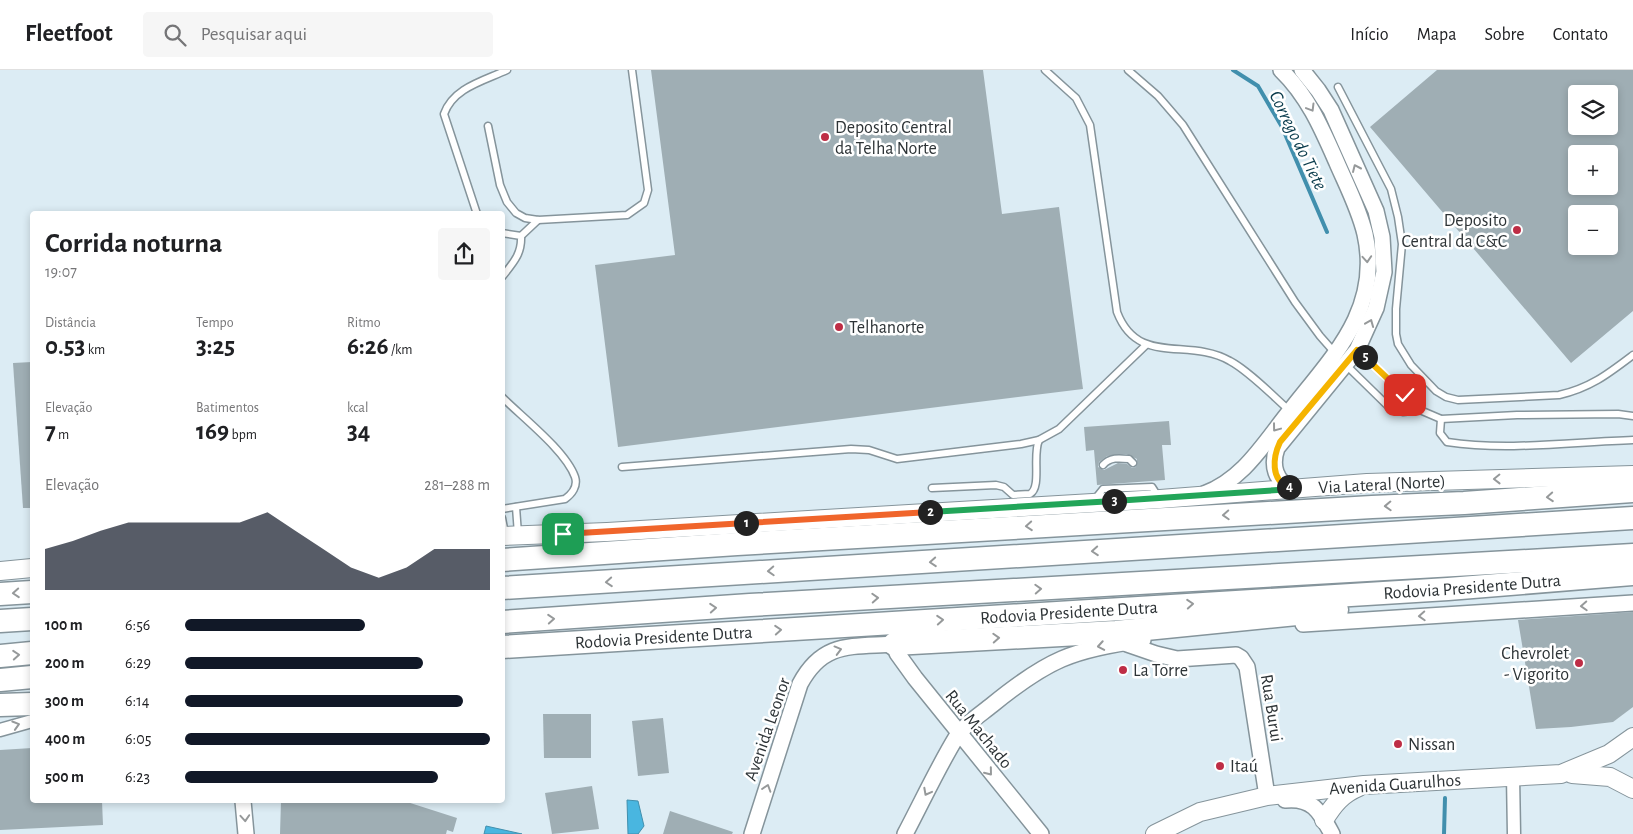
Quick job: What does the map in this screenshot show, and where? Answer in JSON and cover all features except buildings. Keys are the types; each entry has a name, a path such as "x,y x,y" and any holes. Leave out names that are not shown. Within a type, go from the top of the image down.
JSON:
{"highway":[{"path":"505,560 1061,524 1464,504 1633,491"},
{"path":"1061,524 1111,535 1220,532 1387,522 1633,511"},
{"path":"505,588 1633,518"},
{"name":"Rodovia Presidente Dutra","path":"505,622 760,604 1633,555"},
{"name":"Rodovia Presidente Dutra","path":"505,648 1448,588 1633,574"},
{"path":"894,644 1116,632 1389,605 1424,598 1448,588"},
{"path":"0,594 30,592"},
{"path":"0,621 30,619"},
{"path":"0,656 30,653"},
{"path":"0,680 30,678"},
{"path":"0,705 30,704"}],"main road":[{"name":"Via Lateral (Norte)","path":"508,536 607,532 1100,492 1197,496 1402,481 1633,475"},
{"path":"0,571 30,568"},
{"name":"Avenida Guarulhos","path":"1155,834 1200,812 1267,796 1364,785 1561,774 1609,754 1633,737"},
{"path":"1561,774 1610,777 1633,789"},
{"path":"1328,827 1335,803 1346,792 1364,785"}],"street":[{"path":"1281,70 1304,96 1317,118 1359,215 1365,235 1368,270 1360,310 1340,359 1277,448 1274,463 1276,474 1285,486 1293,489"},
{"path":"1197,496 1216,489 1240,474 1290,411 1340,359 1357,350 1368,329 1378,301 1384,272 1382,237 1376,211 1331,110 1302,70"},
{"path":"905,834 958,734 1044,666 1081,650 1237,629 1633,603"},
{"name":"Rua Burui","path":"1123,643 1177,659 1232,655 1241,658 1247,667 1267,796"},
{"name":"Rua Machado","path":"894,644 904,664 958,734 1041,834"},
{"name":"Avenida Leonor","path":"752,834 800,684 808,670 820,656 837,649 894,644"},
{"path":"0,730 30,722"},
{"path":"1513,776 1514,834"},
{"path":"1249,799 1264,802 1305,800 1314,806 1328,827"},
{"path":"243,803 246,834"}],"lane":[{"path":"476,211 444,114 448,102 457,93 507,70"},
{"path":"488,126 500,185 507,202 516,213 538,220 627,215 644,203 648,190 632,70"},
{"path":"1045,70 1076,98 1088,117 1117,312 1128,334 1146,345 1203,352 1231,362 1290,411"},
{"path":"1128,70 1158,96 1183,125 1295,302 1320,336 1340,359 1390,408 1403,412 1420,410"},
{"path":"1338,87 1391,189 1398,217 1402,244 1396,309 1398,344 1411,365 1436,391 1446,397 1464,400 1559,395 1574,392 1600,380 1633,356"},
{"path":"505,273 519,255 521,236 538,220"},
{"path":"505,233 521,236"},
{"path":"622,467 851,449 870,450 897,459 1021,444 1039,440 1071,418 1146,345"},
{"path":"1357,350 1420,410 1441,420 1517,415 1618,414 1633,416"},
{"path":"505,400 562,455 575,476 576,483 570,495 565,499 505,509"},
{"path":"1441,420 1440,434 1447,442 1456,444 1509,445 1633,440"},
{"path":"932,488 996,485 1013,495 1030,494 1036,485 1035,454 1039,440"},
{"path":"1103,465 1108,460 1119,458 1129,459 1133,464"},
{"path":"1144,482 1156,493"},
{"path":"508,536 516,507"}],"water":[{"path":"627,800 638,801 644,826 638,834 628,834"},
{"path":"486,826 522,834 484,834"}],"waterway":[{"name":"Corrego do Tiete","path":"1233,70 1258,86 1282,127 1327,232"},
{"path":"1444,834 1445,798"}],"place":[{"name":"Deposito Central da Telha Norte","path":"825,137"},
{"name":"Deposito Central da C&C","path":"1517,230"},
{"name":"Telhanorte","path":"839,327"},
{"name":"Chevrolet - Vigorito","path":"1579,663"},
{"name":"La Torre","path":"1123,670"},
{"name":"Nissan","path":"1398,744"},
{"name":"Itaú","path":"1220,766"}],"route":[{"path":"563,534 1094,501 1160,499 1293,489 1281,482 1274,467 1280,442 1357,350 1405,395"}]}
